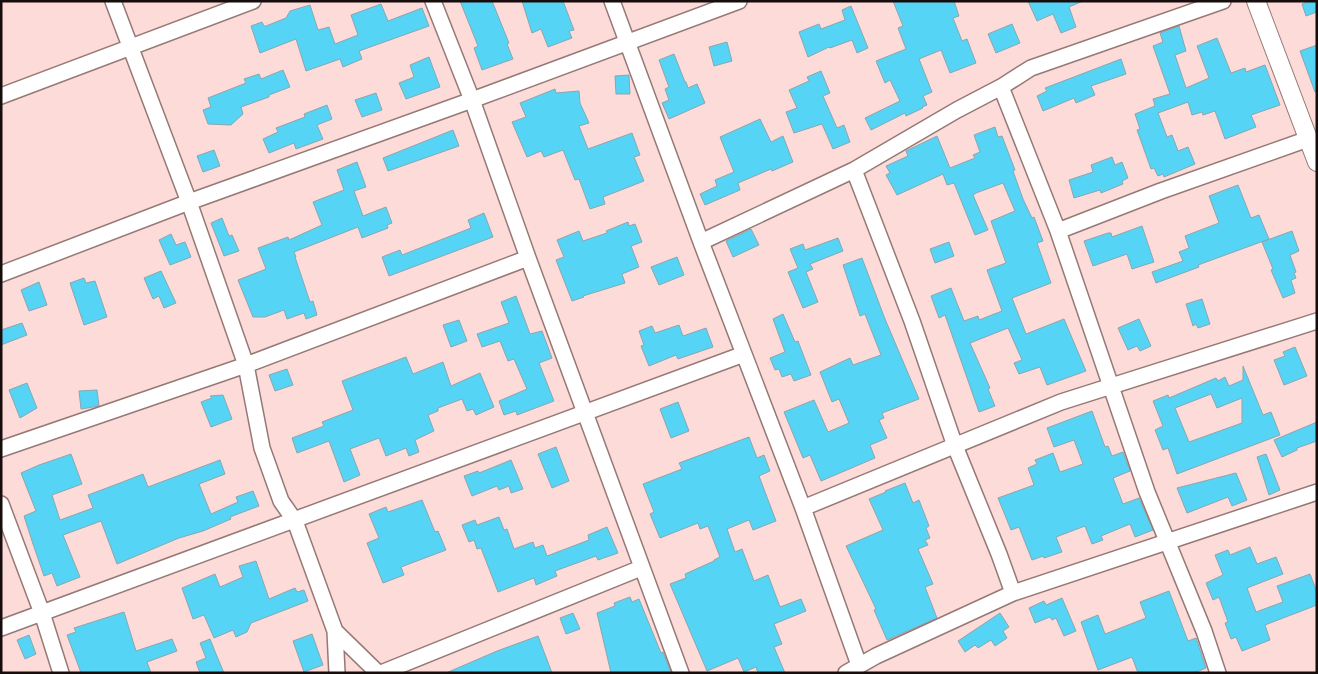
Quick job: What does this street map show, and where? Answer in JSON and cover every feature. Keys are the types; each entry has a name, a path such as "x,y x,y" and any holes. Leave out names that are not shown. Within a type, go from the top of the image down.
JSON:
{"street":[{"path":"114,1 130,49 189,202 246,365 262,448 281,501 295,521 335,631 336,673"},
{"path":"1,96 130,49 253,1"},
{"path":"433,1 472,100 641,568 681,673"},
{"path":"612,1 701,242 803,508 859,665"},
{"path":"1,274 189,202 739,1"},
{"path":"701,242 854,170 1031,68 1223,1"},
{"path":"1256,1 1312,142 1317,162"},
{"path":"1001,87 1058,231 1147,492 1204,631 1218,673"},
{"path":"1058,231 1161,192 1312,142"},
{"path":"854,170 912,322 955,446 1013,593"},
{"path":"1,450 246,365 528,258"},
{"path":"803,508 1061,402 1317,321"},
{"path":"1,628 744,354"},
{"path":"846,673 859,665 1013,593 1317,492"},
{"path":"1,504 42,613 62,673"},
{"path":"335,631 380,673 641,568"}],"building":[{"path":"460,1 492,1 509,43 507,44 513,59 482,70 474,48 478,46"},
{"path":"522,1 563,1 574,30 569,31 572,38 548,47 541,29 532,33"},
{"path":"893,1 954,1 959,16 953,18 962,41 967,39 976,63 950,73 941,50 919,59 932,92 923,96 927,105 906,116 905,113 871,130 865,118 900,101 890,80 885,83 876,61 906,49 898,28 903,26"},
{"path":"1028,1 1083,1 1069,7 1076,27 1061,33 1053,14 1037,21"},
{"path":"1317,1 1317,12 1306,16 1302,4"},
{"path":"381,4 388,21 422,8 429,26 359,51 362,59 343,67 340,59 306,71 296,39 260,53 251,26 262,22 266,26 286,18 290,11 310,5 318,30 329,27 335,44 358,35 351,15"},
{"path":"851,6 868,48 857,53 852,40 829,47 808,57 799,32 819,24 821,29 845,20 842,10"},
{"path":"1012,24 1020,43 996,53 988,34"},
{"path":"1179,26 1186,51 1175,55 1186,88 1209,78 1197,46 1217,38 1231,73 1245,68 1246,72 1265,65 1280,105 1251,115 1256,127 1225,139 1215,111 1203,115 1202,112 1192,115 1188,102 1158,113 1167,137 1172,135 1178,151 1188,147 1195,164 1164,177 1163,174 1158,176 1154,168 1151,169 1137,130 1140,129 1135,114 1155,106 1153,99 1170,94 1153,46 1163,42 1160,33"},
{"path":"727,42 732,61 714,66 709,47"},
{"path":"1317,45 1317,92 1315,92 1300,51"},
{"path":"674,54 688,88 697,84 705,103 669,119 662,103 669,100 665,89 669,87 659,60"},
{"path":"429,57 440,87 406,99 399,83 414,77 410,65"},
{"path":"1121,59 1126,74 1091,86 1095,95 1076,103 1074,98 1043,111 1037,96 1047,91 1045,88"},
{"path":"283,70 290,87 241,107 243,114 231,125 208,124 203,110 211,107 208,98 246,83 244,79 259,74 261,79"},
{"path":"821,71 830,93 823,96 837,128 844,125 850,142 833,149 822,124 794,133 786,112 797,108 789,90 809,81 807,77"},
{"path":"629,75 630,94 616,94 615,76"},
{"path":"555,89 556,93 579,91 580,103 589,123 579,126 588,149 632,133 640,155 634,157 644,181 603,197 605,204 590,209 579,179 575,180 563,150 544,157 541,151 527,157 512,122 526,117 520,103"},
{"path":"376,93 382,110 362,117 355,100"},
{"path":"327,105 332,119 317,125 323,139 296,149 294,143 269,153 263,139 278,132 276,128 305,117 304,114"},
{"path":"760,119 771,142 783,136 793,162 738,183 740,190 705,205 700,194 717,186 715,180 734,172 720,137"},
{"path":"995,127 998,137 1002,136 1015,170 1013,171 1023,199 1032,218 1034,217 1043,241 1037,243 1051,283 1012,298 1026,334 1064,319 1086,371 1047,385 1040,367 1019,374 1014,363 1022,360 1008,328 970,343 990,388 988,389 995,406 979,412 945,315 939,318 931,296 951,288 964,321 978,316 979,320 1002,311 987,270 1006,263 991,221 1015,211 1003,183 976,193 973,195 988,230 975,235 954,183 947,185 943,174 897,195 886,175 890,173 886,166 908,156 906,151 937,136 950,168 975,158 973,155 980,152 974,135"},
{"path":"453,130 459,146 388,171 383,158"},
{"path":"214,150 220,166 203,172 197,156"},
{"path":"1112,157 1115,165 1122,162 1128,178 1122,181 1123,184 1101,193 1100,190 1074,198 1069,180 1093,172 1091,165"},
{"path":"357,162 366,187 354,191 363,216 386,207 392,223 387,225 388,228 362,238 358,227 294,252 310,302 313,301 317,315 306,319 304,313 287,319 284,310 265,317 253,317 238,280 266,269 258,248 288,237 289,240 322,225 313,202 344,190 337,170"},
{"path":"1238,185 1251,218 1259,215 1269,239 1198,265 1199,267 1156,283 1152,272 1183,261 1179,252 1189,248 1185,236 1219,223 1209,196"},
{"path":"484,213 493,237 389,276 382,257 400,250 402,255 471,228 468,220"},
{"path":"222,218 229,236 232,235 239,251 224,256 211,223"},
{"path":"628,222 629,226 635,224 642,242 631,246 639,267 622,274 625,283 572,301 556,260 564,257 557,240 579,231 583,241 607,233 606,231"},
{"path":"1142,226 1154,262 1132,269 1127,254 1093,266 1084,241 1108,233 1111,233 1112,237"},
{"path":"751,229 759,245 733,257 726,241"},
{"path":"1292,231 1299,251 1290,255 1296,272 1294,273 1296,278 1291,280 1295,293 1283,298 1262,242"},
{"path":"171,234 176,245 185,242 191,257 170,265 159,240"},
{"path":"838,238 843,251 810,264 813,269 806,272 818,302 803,308 788,272 798,268 790,249 803,244 805,250"},
{"path":"949,242 954,256 935,263 930,249"},
{"path":"677,257 684,275 659,285 651,267"},
{"path":"862,258 885,319 919,399 882,413 884,418 879,420 887,438 870,445 875,458 821,481 810,455 803,458 784,412 814,400 828,432 849,423 839,399 832,402 820,372 850,358 853,365 881,355 865,314 860,316 843,265"},
{"path":"161,271 176,303 164,308 159,296 153,299 144,278"},
{"path":"84,278 86,283 95,281 107,317 84,325 70,283"},
{"path":"39,282 47,305 29,311 21,290"},
{"path":"516,296 530,334 542,331 552,358 539,363 554,401 517,415 516,411 504,415 499,401 527,389 514,359 508,361 500,341 482,347 477,334 509,323 501,302"},
{"path":"1202,299 1210,324 1198,328 1196,324 1193,326 1186,304"},
{"path":"783,314 795,342 798,341 811,375 794,381 791,374 782,377 779,369 775,370 770,358 785,352 773,319"},
{"path":"1139,319 1151,346 1140,351 1137,346 1128,350 1118,328"},
{"path":"459,320 467,341 451,347 443,325"},
{"path":"22,323 27,335 1,345 1,330"},
{"path":"679,325 683,336 706,328 713,347 678,359 676,355 649,366 641,346 644,345 639,331 652,326 655,333"},
{"path":"1295,347 1307,376 1284,385 1274,360 1285,356 1283,352"},
{"path":"406,357 413,374 443,362 451,386 480,373 494,407 476,415 473,409 467,411 462,399 438,408 438,411 428,415 434,431 415,440 419,452 409,456 406,448 386,456 379,438 350,449 360,475 344,482 329,441 297,453 292,438 324,426 322,422 353,410 342,381"},
{"path":"1243,366 1263,415 1271,412 1280,435 1177,474 1168,448 1163,450 1155,430 1163,426 1153,401 1168,395 1169,398 1216,378 1218,381 1225,377 1229,386 1243,380","holes":["1211,394 1217,408 1242,398 1242,423 1189,442 1175,408"]},
{"path":"287,369 293,385 275,391 269,375"},
{"path":"27,383 37,408 20,418 9,390"},
{"path":"97,390 99,406 81,409 79,391"},
{"path":"223,395 232,419 211,427 201,402 212,398 210,396"},
{"path":"678,402 689,431 671,438 660,409"},
{"path":"1092,411 1105,447 1108,446 1112,456 1123,452 1130,471 1113,478 1123,504 1139,498 1153,530 1135,537 1130,524 1101,536 1103,540 1092,544 1085,526 1056,537 1062,552 1032,560 1019,527 1011,530 998,498 1034,485 1028,468 1037,464 1035,460 1053,453 1060,472 1083,464 1074,440 1054,447 1047,428"},
{"path":"1317,422 1317,441 1297,448 1297,450 1282,457 1274,440"},
{"path":"749,437 757,458 764,455 770,471 759,476 776,521 753,530 749,520 727,529 735,552 742,549 754,581 768,575 780,607 801,599 806,611 774,624 782,644 774,647 785,673 758,673 756,667 744,672 738,658 707,671 670,584 686,578 685,574 720,557 708,526 700,529 698,523 660,538 650,514 654,512 643,484 682,469 679,463"},
{"path":"556,447 569,481 552,488 538,454"},
{"path":"71,454 82,484 52,495 60,520 93,508 88,495 143,474 148,487 220,460 225,474 199,484 211,514 238,502 236,497 253,491 259,506 230,517 231,519 203,531 179,538 117,564 101,521 63,535 80,577 57,586 52,573 44,576 24,516 36,511 21,473"},
{"path":"1266,454 1280,490 1269,495 1257,457"},
{"path":"511,460 523,489 511,493 509,486 499,490 497,486 472,496 464,476 478,471 479,473"},
{"path":"1236,473 1247,500 1232,506 1228,497 1187,513 1177,488"},
{"path":"905,483 913,503 919,500 929,526 926,528 930,538 925,540 928,545 918,549 933,584 925,587 937,618 887,640 874,610 876,609 846,546 883,530 869,499"},
{"path":"422,500 435,532 438,531 446,550 401,567 404,575 383,583 367,543 379,538 369,514 386,507 388,512"},
{"path":"499,517 504,530 507,529 514,549 533,542 535,548 543,545 547,556 589,540 588,535 607,527 618,553 598,560 596,556 555,571 557,576 536,585 534,578 498,592 481,548 477,549 474,540 469,542 462,525 475,520 477,525"},
{"path":"1250,547 1257,564 1276,557 1283,574 1247,588 1256,612 1283,602 1277,586 1310,574 1317,592 1317,605 1265,625 1270,640 1242,651 1236,637 1231,639 1225,623 1228,622 1219,597 1213,600 1206,583 1223,575 1215,555 1228,550 1230,555"},
{"path":"256,561 269,599 295,588 297,592 304,590 308,601 251,623 247,632 236,637 233,630 214,638 204,615 193,619 182,588 215,574 220,587 243,577 239,566"},
{"path":"1169,591 1188,641 1196,638 1206,668 1194,673 1138,673 1132,657 1098,670 1081,622 1098,615 1105,634 1146,618 1140,602"},
{"path":"630,597 632,602 639,599 671,673 611,673 597,613 615,606 614,603"},
{"path":"1062,598 1076,631 1064,636 1056,618 1052,620 1050,617 1035,623 1029,608 1044,601 1046,605"},
{"path":"124,612 136,651 172,639 177,651 147,662 151,673 81,673 67,635 76,632 74,628"},
{"path":"573,613 580,629 566,634 560,618"},
{"path":"1000,613 1009,627 1003,631 1007,638 995,646 991,640 978,648 975,645 965,652 958,641"},
{"path":"312,634 323,665 304,672 293,641"},
{"path":"29,635 36,654 25,659 17,640"},
{"path":"538,636 552,673 446,673 497,651"},
{"path":"210,639 224,673 200,673 196,662 206,658 200,643"}]}
